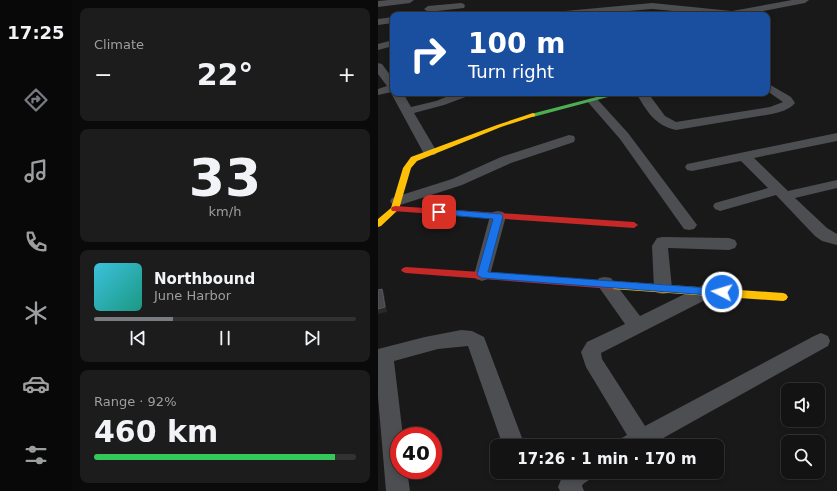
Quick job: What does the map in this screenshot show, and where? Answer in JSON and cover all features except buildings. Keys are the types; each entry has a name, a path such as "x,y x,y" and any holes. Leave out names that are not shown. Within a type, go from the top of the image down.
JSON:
{"street":[{"path":"378,4 410,0"},
{"path":"424,0 427,12"},
{"path":"745,12 805,0"},
{"path":"430,12 460,3"},
{"path":"577,11 663,6 708,12"},
{"path":"378,22 390,20"},
{"path":"378,47 390,44"},
{"path":"390,66 379,68 390,84"},
{"path":"644,96 664,122 670,126 676,126 772,110 786,106 789,103 770,88"},
{"path":"378,92 390,89"},
{"path":"399,96 430,152"},
{"path":"408,111 440,103 459,96"},
{"path":"396,205 407,168 414,159 506,124 547,111 610,96"},
{"path":"593,101 624,136 689,225"},
{"path":"692,167 837,137"},
{"path":"378,224 396,205 506,160 569,139"},
{"path":"744,156 821,232 828,237 837,240"},
{"path":"720,206 782,193 837,184"},
{"path":"396,205 498,216 634,225"},
{"path":"482,275 498,216"},
{"path":"663,288 660,246 663,242 728,244"},
{"path":"406,270 783,297"},
{"path":"605,284 637,326"},
{"path":"633,439 593,362 591,352 594,348 706,291"},
{"path":"398,491 381,356 453,338 468,337 474,339 477,342 512,439"},
{"path":"642,439 821,341"},
{"path":"572,491 570,487 573,479"}],"traffic: fast":[{"path":"533,115 608,96"}],"traffic: slow":[{"path":"378,224 395,209 407,168 414,159 499,126 533,115"},
{"path":"612,285 783,297"}],"traffic: jam":[{"path":"395,209 634,225"},
{"path":"406,270 612,285"}],"route":[{"path":"439,212 498,216 482,275 722,292"}]}
